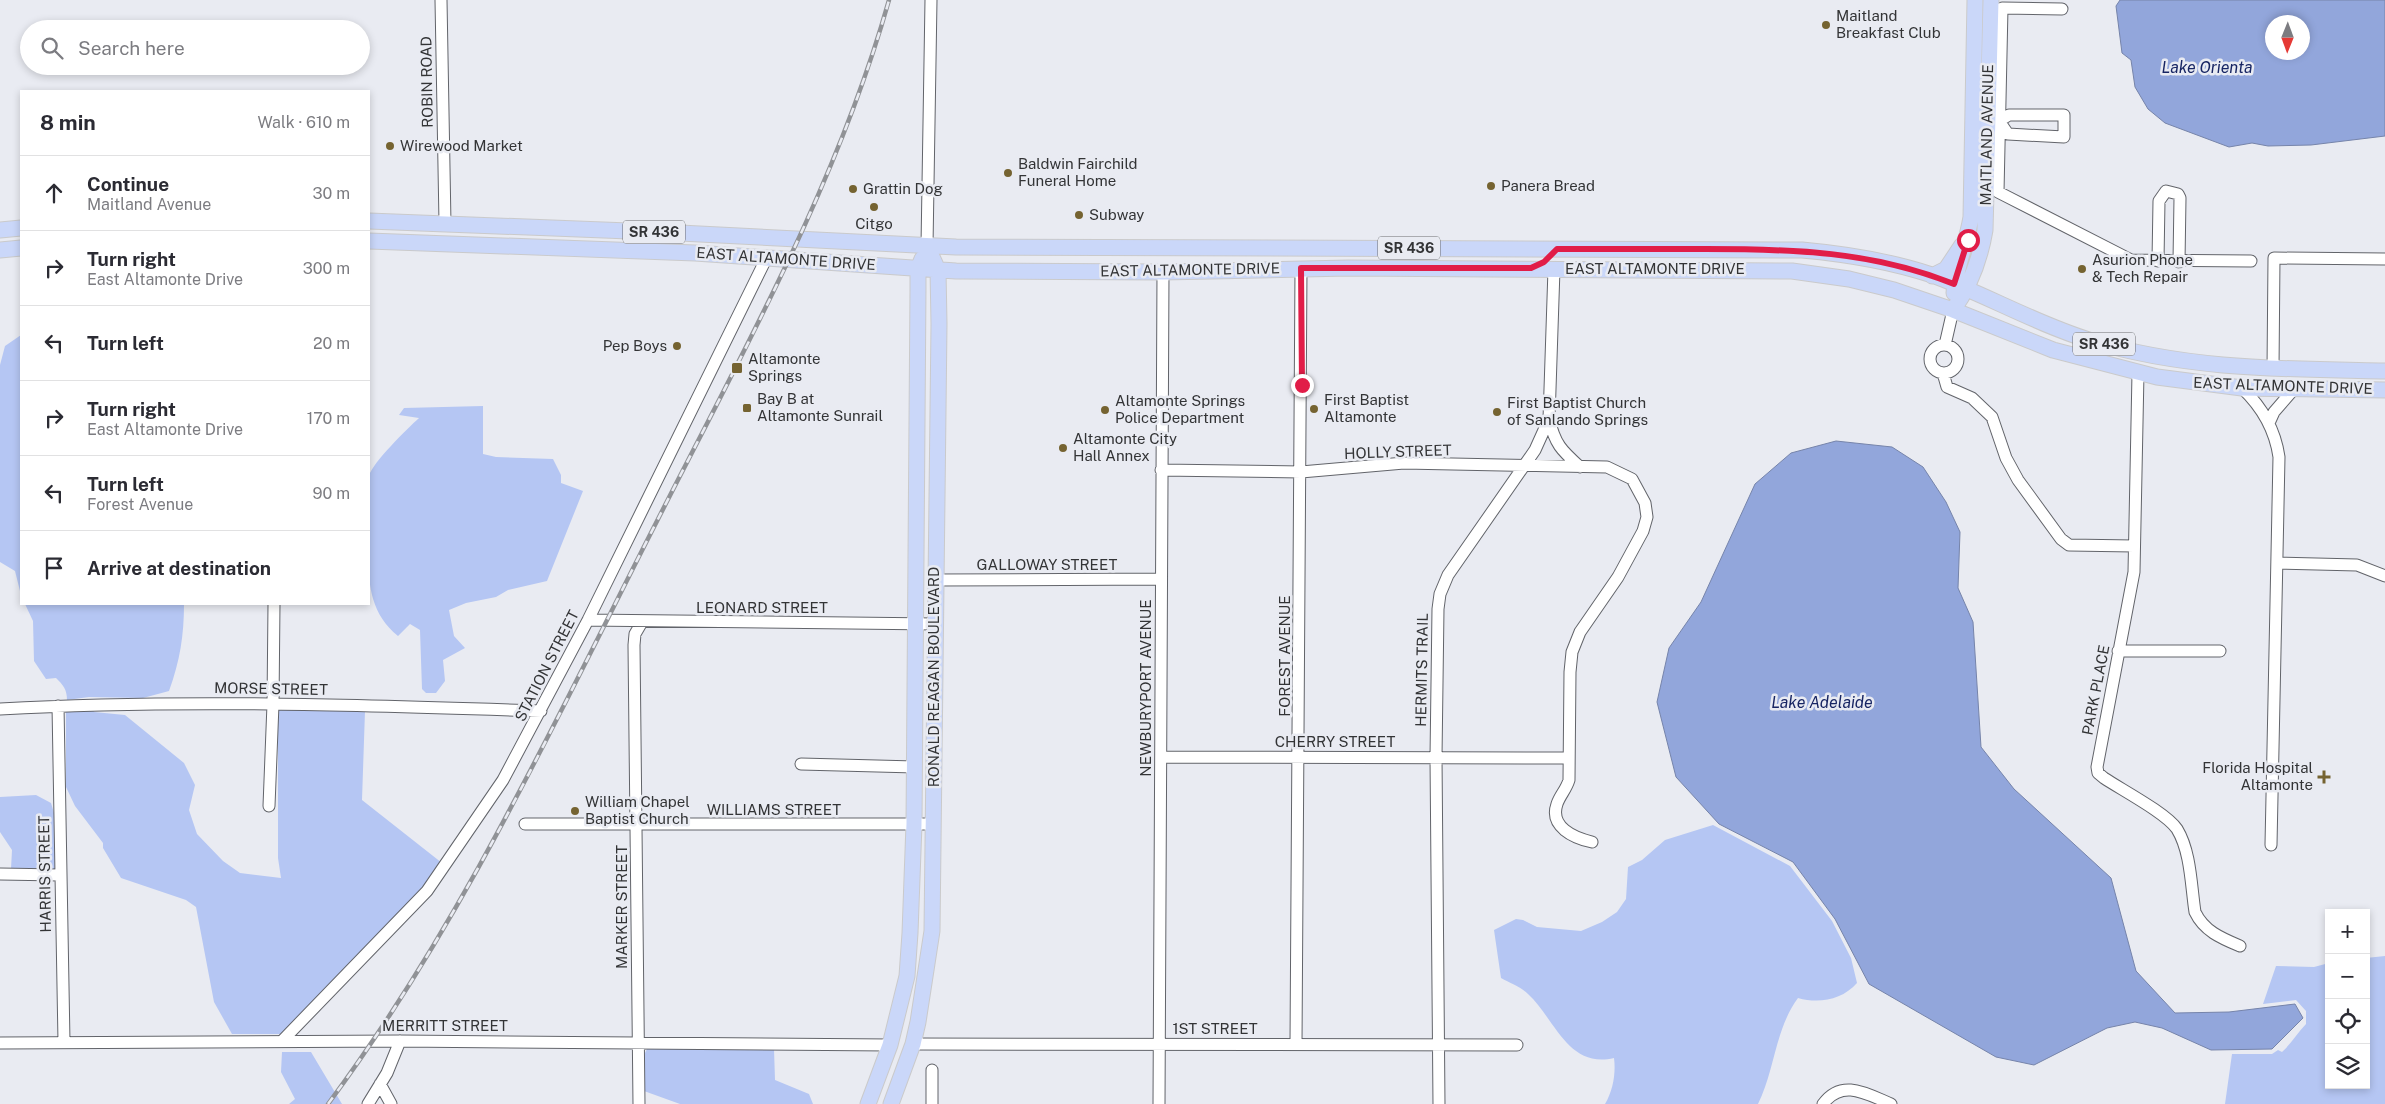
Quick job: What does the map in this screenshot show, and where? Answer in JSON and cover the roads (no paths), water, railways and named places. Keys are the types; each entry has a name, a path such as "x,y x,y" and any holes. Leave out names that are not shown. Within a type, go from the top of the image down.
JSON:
{"main road":[{"name":"MAITLAND AVENUE","path":"1953,310 1961,287 1986,122 1975,0"},
{"name":"MAITLAND AVENUE","path":"1961,287 1978,260 1985,230 1986,122 1991,0"},
{"path":"1932,276 1946,269 1962,244 1971,217"},
{"name":"EAST ALTAMONTE DRIVE","path":"370,221 637,231 927,246 1779,249 1833,253 1882,261 1932,276"},
{"path":"371,241 382,236 428,234 444,223"},
{"path":"0,230 20,228"},
{"path":"447,242 469,234 521,236 531,234 536,228"},
{"path":"608,250 637,231"},
{"path":"654,252 680,233"},
{"name":"EAST ALTAMONTE DRIVE","path":"371,241 447,242 767,257 938,270 1163,272 1301,268 1776,270 1822,274 1894,290 1953,310 2053,350 2110,367 2189,383 2242,388 2383,389"},
{"path":"0,243 20,242"},
{"name":"RONALD REAGAN BOULEVARD","path":"868,1104 890,1045 907,976 915,767 918,269 927,246"},
{"name":"RONALD REAGAN BOULEVARD","path":"890,1104 913,1044 924,994 932,931 938,270 927,246"},
{"path":"0,250 20,248"},
{"path":"1163,272 1172,256 1185,248"},
{"path":"1348,268 1363,261 1374,248"},
{"path":"1531,268 1544,262 1557,249"},
{"path":"1554,269 1564,257 1577,249"},
{"path":"1697,269 1710,261 1714,249"},
{"name":"SR 436","path":"1932,276 2064,332 2172,360 2220,366 2273,369 2385,371"},
{"path":"2110,367 2144,354"},
{"path":"2138,373 2156,363 2172,360"},
{"path":"890,1045 913,1044"}],"street":[{"name":"ROBIN ROAD","path":"441,0 444,223"},
{"name":"RONALD REAGAN BOULEVARD","path":"927,246 931,0"},
{"path":"2062,9 2002,8 1986,122 1998,192 2130,260 2179,262 2251,261"},
{"path":"2009,115 2064,115 2064,137 2008,134 1986,122 2009,115"},
{"path":"2158,261 2159,201 2166,190 2178,194 2180,198 2179,262"},
{"name":"STATION STREET","path":"282,1041 389,931 439,876 503,780 542,711 588,620 767,257"},
{"path":"2273,369 2274,258 2385,260"},
{"name":"FOREST AVENUE","path":"1296,1044 1301,268"},
{"name":"HERMITS TRAIL","path":"1439,1104 1436,757 1438,610 1440,594 1448,575 1535,450 1549,419 1554,269"},
{"name":"NEWBURYPORT AVENUE","path":"1159,1104 1161,1044 1160,579 1163,272"},
{"path":"1945,345 1953,310"},
{"path":"1945,345 1954,350 1958,360 1953,370 1943,373 1933,368 1930,358 1935,348 1945,345"},
{"path":"1943,373 1947,387 1972,398 1992,417 2006,458 2018,480 2061,539 2069,545 2134,546"},
{"name":"PARK PLACE","path":"2138,373 2131,594 2097,760 2098,773 2165,818 2176,828 2182,841 2195,912 2200,922 2214,934 2240,946"},
{"path":"2242,388 2259,405 2269,423 2279,457 2271,845"},
{"path":"2269,423 2274,412 2294,389"},
{"path":"1549,419 1554,440 1563,452 1580,466"},
{"name":"HOLLY STREET","path":"1161,470 1300,472 1404,463 1580,466 1608,467 1632,479 1645,503 1646,517 1643,531 1618,577 1580,632 1572,652 1568,758"},
{"path":"2278,563 2357,565 2385,576"},
{"name":"GALLOWAY STREET","path":"935,580 1160,579"},
{"path":"270,806 274,605"},
{"name":"LEONARD STREET","path":"588,620 936,624"},
{"name":"MARKER STREET","path":"639,1104 634,645 636,634 642,622"},
{"path":"2118,651 2220,652"},
{"name":"MORSE STREET","path":"0,709 117,703 273,704 542,711"},
{"name":"HARRIS STREET","path":"58,706 64,1042"},
{"name":"CHERRY STREET","path":"1161,757 1568,758"},
{"path":"1568,758 1569,780 1566,791 1557,802 1555,811 1558,823 1567,833 1578,839 1592,842"},
{"path":"801,764 915,767"},
{"name":"WILLIAMS STREET","path":"525,824 934,824"},
{"path":"0,874 60,875"},
{"path":"368,1104 380,1084 400,1041"},
{"name":"MERRITT STREET","path":"0,1043 400,1041 890,1045"},
{"name":"1ST STREET","path":"913,1044 1517,1045"},
{"path":"932,1070 932,1104"},
{"path":"380,1084 391,1104"},
{"path":"1823,1104 1835,1091 1846,1089 1859,1091 1891,1104"}],"water":[{"name":"Lake Orienta","path":"2120,0 2385,0 2385,136 2311,145 2268,146 2252,143 2229,147 2165,123 2148,109 2135,87 2131,60 2122,53 2116,6"},
{"name":"Lake Adelaide","path":"1836,441 1892,447 1923,467 1946,502 1960,532 1958,588 1973,622 1981,747 2014,789 2111,878 2136,971 2175,1013 2229,1012 2295,1004 2303,1018 2272,1049 2211,1050 2162,1028 2135,1022 2107,1028 2034,1065 1996,1057 1869,984 1835,919 1793,862 1719,824 1676,777 1657,702 1669,648 1701,602 1755,484 1791,453"}],"railway":[{"path":"328,1104 376,1036 464,894 543,747 754,332 815,202 843,136 868,69 889,0"}],"place":[{"name":"Maitland Breakfast Club","path":"1826,25"},
{"name":"Wirewood Market","path":"390,146"},
{"name":"Baldwin Fairchild Funeral Home","path":"1008,173"},
{"name":"Panera Bread","path":"1491,186"},
{"name":"Grattin Dog","path":"853,189"},
{"name":"Citgo","path":"874,207"},
{"name":"Subway","path":"1079,215"},
{"name":"Asurion Phone & Tech Repair","path":"2082,269"},
{"name":"Pep Boys","path":"677,346"},
{"name":"Altamonte Springs","path":"737,368"},
{"name":"Bay B at Altamonte Sunrail","path":"747,408"},
{"name":"First Baptist Altamonte","path":"1314,409"},
{"name":"Altamonte Springs Police Department","path":"1105,410"},
{"name":"First Baptist Church of Sanlando Springs","path":"1497,412"},
{"name":"Altamonte City Hall Annex","path":"1063,448"},
{"name":"Florida Hospital Altamonte","path":"2324,777"},
{"name":"William Chapel Baptist Church","path":"575,811"}]}
